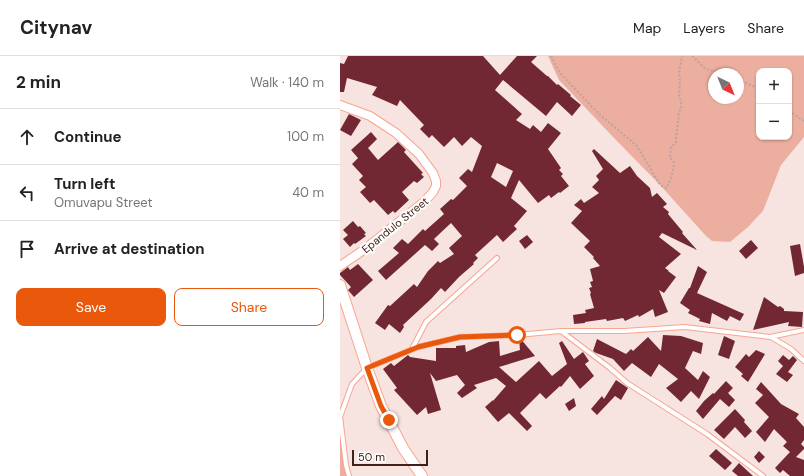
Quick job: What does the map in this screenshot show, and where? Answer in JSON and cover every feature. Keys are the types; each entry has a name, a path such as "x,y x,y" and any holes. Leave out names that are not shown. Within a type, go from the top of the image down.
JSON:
{"street":[{"name":"Epandulo Street","path":"340,105 370,116 396,133 419,154 433,173 436,181 436,186 433,192 424,202 365,249 340,266"},
{"path":"340,285 343,306 381,406 404,448 422,476"}],"lane":[{"path":"412,349 426,322 497,258"},
{"path":"349,476 346,465 340,417 352,384 367,368 418,347 460,337 517,335 561,331 624,331 685,327 770,337 804,330"},
{"path":"561,331 610,368 627,383 707,434 763,476"},
{"path":"770,337 791,349 804,361"}],"path":[{"path":"551,56 560,74 598,113 637,146 660,184 666,188 668,186 674,163 670,158 671,147 676,143 679,112 682,104 679,96 679,73 682,56"},
{"path":"692,56 708,70"},
{"path":"744,82 756,88"},
{"path":"792,113 804,121"}],"shaded area":[{"path":"548,56 804,56 804,137 781,165 763,211 748,227 730,242 712,241 706,236 660,185 559,80"},
{"path":"340,416 349,476 340,476"}],"building":[{"path":"348,56 483,56 500,75 517,56 537,56 531,62 581,105 572,116 557,102 546,116 503,80 495,90 522,114 516,120 530,129 533,125 541,132 548,123 561,133 548,149 561,168 559,170 563,174 561,176 569,186 551,198 549,195 538,203 519,180 511,198 527,211 514,226 517,229 503,242 497,235 475,255 478,258 473,263 474,264 445,292 441,288 403,325 404,327 400,333 389,324 385,330 375,323 388,305 390,306 414,284 417,287 428,271 438,261 440,263 454,254 449,248 462,236 451,223 434,239 439,244 432,251 425,245 386,280 378,271 399,253 393,248 402,239 408,244 423,229 425,231 444,214 440,209 451,199 453,200 467,186 459,178 468,169 472,172 482,146 471,137 462,146 454,137 444,147 432,135 429,138 420,129 424,125 400,100 397,106 372,95 377,87 347,78 344,92 340,92 340,63 344,64","holes":["497,163 513,171 506,187 491,177"]},
{"path":"349,114 361,120 351,136 340,130"},
{"path":"371,132 377,139 368,148 378,160 398,142 406,150 404,152 423,173 421,174 424,177 417,183 414,181 402,192 409,200 395,213 393,211 388,215 374,200 370,203 360,192 366,187 359,180 363,176 352,164 358,158 351,150"},
{"path":"594,149 620,173 630,166 637,176 650,188 652,197 657,193 667,204 663,207 669,212 668,214 683,232 682,233 697,250 662,233 659,237 681,254 665,268 676,277 664,293 659,290 668,312 655,317 653,309 639,317 638,315 625,321 623,318 607,321 606,319 574,324 573,315 586,313 585,310 594,308 589,288 592,287 590,282 593,281 590,269 600,266 593,258 594,257 584,247 590,241 571,223 582,211 574,205 581,199 584,203 599,193 592,187 599,180 596,176 603,169 592,151"},
{"path":"353,221 358,227 360,226 366,233 364,234 366,236 350,247 343,239 348,235 343,230"},
{"path":"527,235 533,242 525,249 519,241"},
{"path":"751,240 758,248 746,259 739,251"},
{"path":"800,244 804,273 795,276 790,246"},
{"path":"358,264 373,280 354,297 348,290 351,287 340,275 340,273 348,267 350,270"},
{"path":"698,266 707,272 697,293 744,314 740,321 730,316 727,321 712,313 710,324 699,321 700,319 688,313 690,310 680,303 690,288"},
{"path":"764,297 778,307 780,306 784,309 784,311 803,312 802,327 788,326 789,322 753,330"},
{"path":"663,335 681,336 703,343 701,354 693,351 685,368 698,380 703,371 710,377 699,399 691,391 681,402 666,388 678,379 659,364 651,377 632,363 624,371 613,359 593,351 597,339 626,354 631,349 633,351 648,337 661,351"},
{"path":"724,336 735,341 729,359 718,355"},
{"path":"519,338 535,356 499,367 516,382 539,361 552,376 567,364 559,343 562,341 574,359 583,352 589,361 585,364 594,376 580,389 570,376 561,387 560,386 546,399 540,393 520,413 532,426 527,431 509,413 498,422 485,407 493,401 506,386 496,378 474,385 477,388 462,398 457,393 465,385 457,375 436,381 430,373 441,410 428,414 426,407 417,415 394,390 397,388 383,369 391,363 394,366 408,355 410,357 436,361 436,348 456,348 456,346 465,345 466,352 489,342 499,341 500,356 520,350"},
{"path":"756,350 765,354 748,382 741,376 743,374 735,367 746,354 749,357"},
{"path":"783,355 789,360 793,356 797,360 788,372 793,375 787,382 776,374 783,366 778,361"},
{"path":"616,380 628,388 621,400 615,396 597,415 591,409 602,396 604,399"},
{"path":"726,381 733,388 728,393 735,400 729,407 720,399 703,419 696,411 704,401 713,393 714,394"},
{"path":"761,382 781,404 799,414 796,418 804,427 804,440 801,444 804,449 796,457 804,460 804,476 790,476 783,470 780,473 775,468 790,452 783,446 787,442 774,429 765,442 756,432 769,417 755,403 763,395 756,389"},
{"path":"574,398 576,406 569,411 565,404"},
{"path":"735,409 752,431 745,438 735,427 724,439 714,430"},
{"path":"716,449 732,463 725,470 709,456"},
{"path":"759,451 765,457 759,463 754,457"},
{"path":"739,463 753,476 738,476 732,471"}],"route":[{"path":"389,420 381,406 367,368 418,347 460,337 517,335"}]}
